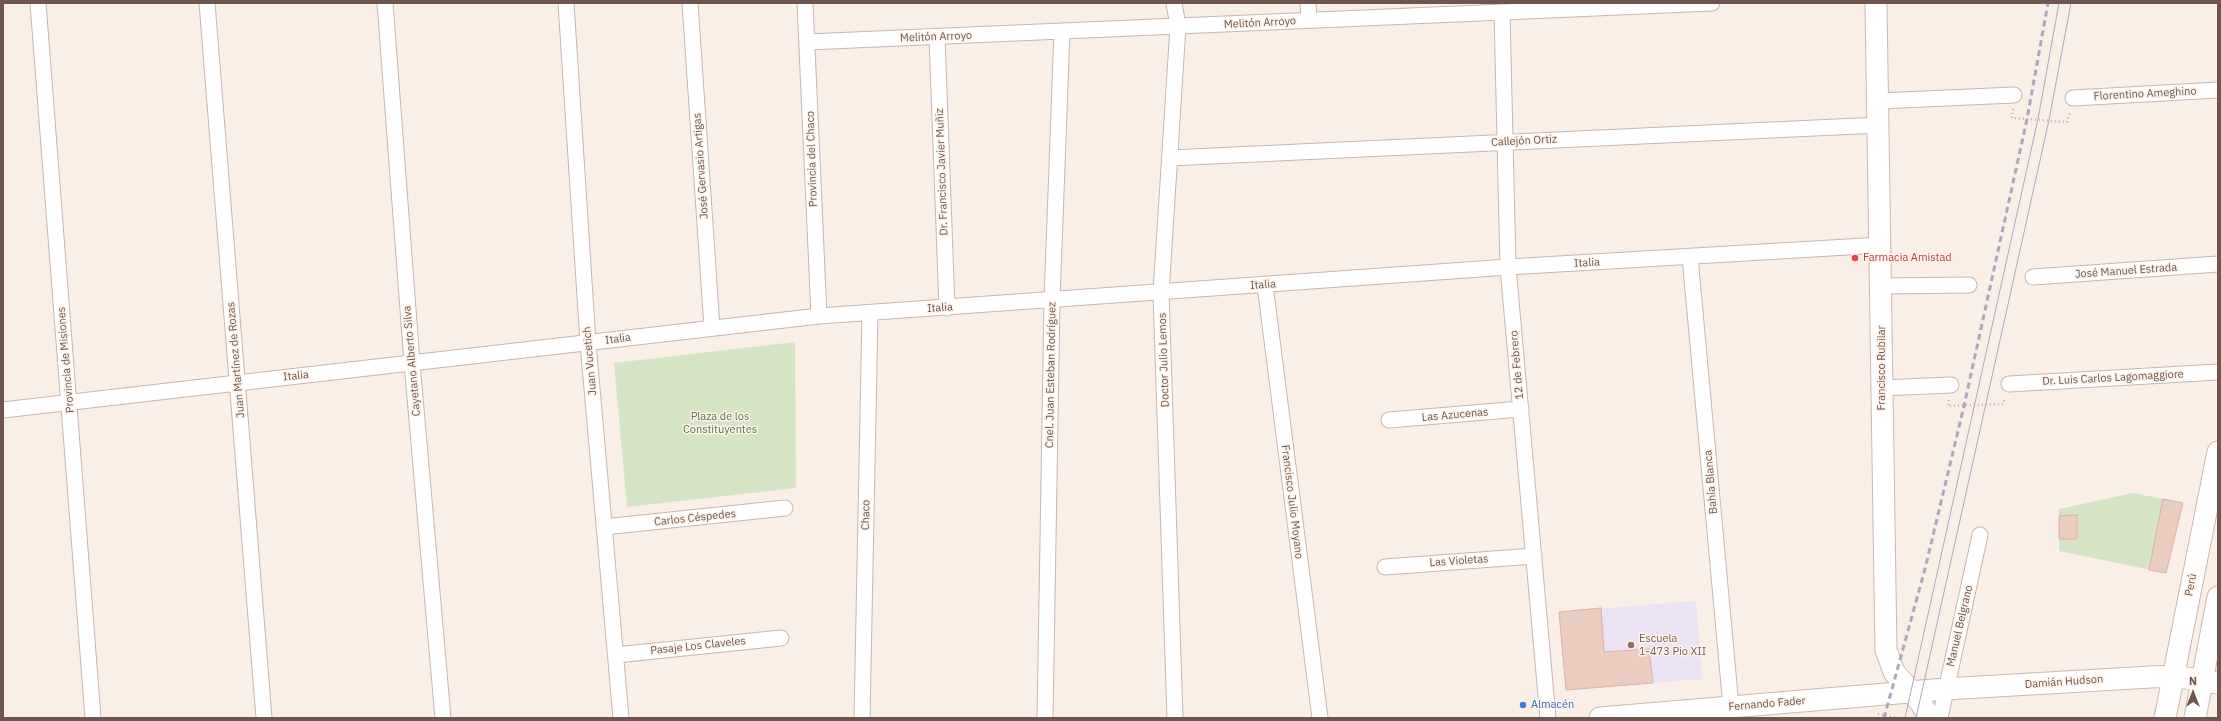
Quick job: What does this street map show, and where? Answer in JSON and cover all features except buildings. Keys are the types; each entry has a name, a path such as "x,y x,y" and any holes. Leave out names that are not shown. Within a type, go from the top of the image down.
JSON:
{"main road":[{"name":"Francisco Rubilar","path":"1876,3 1879,101 1881,388 1886,650 1894,672 1920,702 1930,718"},
{"name":"Perú","path":"2165,718 2218,452"},
{"path":"2195,718 2210,681 2218,597"},
{"name":"Damián Hudson","path":"1910,692 2173,676 2210,681"},
{"name":"Fernando Fader","path":"1600,718 1910,692"}],"street":[{"name":"Provincia de Misiones","path":"38,3 70,403 93,718"},
{"name":"Juan Martínez de Rozas","path":"207,3 264,718"},
{"name":"Cayetano Alberto Silva","path":"386,3 412,363 443,718"},
{"name":"Juan Vucetich","path":"566,3 588,343 621,718"},
{"name":"José Gervasio Artigas","path":"690,3 712,328"},
{"name":"Provincia del Chaco","path":"805,3 808,42 819,316"},
{"name":"Doctor Julio Lemos","path":"1174,3 1178,26 1161,293 1176,718"},
{"path":"1308,3 1309,20"},
{"name":"Melitón Arroyo","path":"808,42 1309,20 1439,9 1502,12 1568,6 1712,3"},
{"name":"12 de Febrero","path":"1502,12 1508,267 1548,718"},
{"name":"Cnel. Juan Esteban Rodríguez","path":"1045,718 1052,301 1062,31"},
{"name":"Dr. Francisco Javier Muñiz","path":"937,37 947,308"},
{"name":"Florentino Ameghino","path":"2073,98 2218,90"},
{"path":"1879,101 2014,95"},
{"name":"Callejón Ortiz","path":"1170,158 1879,125"},
{"name":"Italia","path":"3,410 819,316 1052,301 1508,267 1881,245"},
{"name":"Bahía Blanca","path":"1690,257 1732,707"},
{"name":"José Manuel Estrada","path":"2033,277 2218,264"},
{"path":"1881,286 1969,284"},
{"name":"Francisco Julio Moyano","path":"1265,285 1320,718"},
{"name":"Chaco","path":"862,718 870,313"},
{"name":"Dr. Luis Carlos Lagomaggiore","path":"2009,384 2218,372"},
{"path":"1881,388 1951,385"},
{"name":"Las Azucenas","path":"1389,420 1521,409"},
{"name":"Carlos Céspedes","path":"604,527 785,508"},
{"name":"Manuel Belgrano","path":"1940,718 1980,535"},
{"name":"Las Violetas","path":"1385,567 1534,556"},
{"name":"Pasaje Los Claveles","path":"616,655 781,638"}],"path":[{"path":"2014,95 2012,118 2067,122 2073,98"},
{"path":"1951,385 1948,406 2003,404 2009,384"}],"shaded area":[{"name":"Escuela 1-473 Pio XII","path":"1696,601 1702,679 1566,690 1559,612"}],"green space":[{"name":"Plaza de los Constituyentes","path":"795,342 796,488 627,507 614,363"},
{"path":"2133,493 2183,503 2166,573 2059,551 2059,509"}],"tram line":[{"path":"1905,718 2038,119 2059,3"},
{"path":"1916,718 2049,120 2071,3"}],"railway":[{"path":"1884,718 1925,569 1964,406 2027,119 2048,3"}],"place":[{"name":"Farmacia Amistad","path":"1855,258"},
{"name":"Escuela 1-473 Pio XII","path":"1631,645"},
{"name":"Almacén","path":"1523,705"}]}
